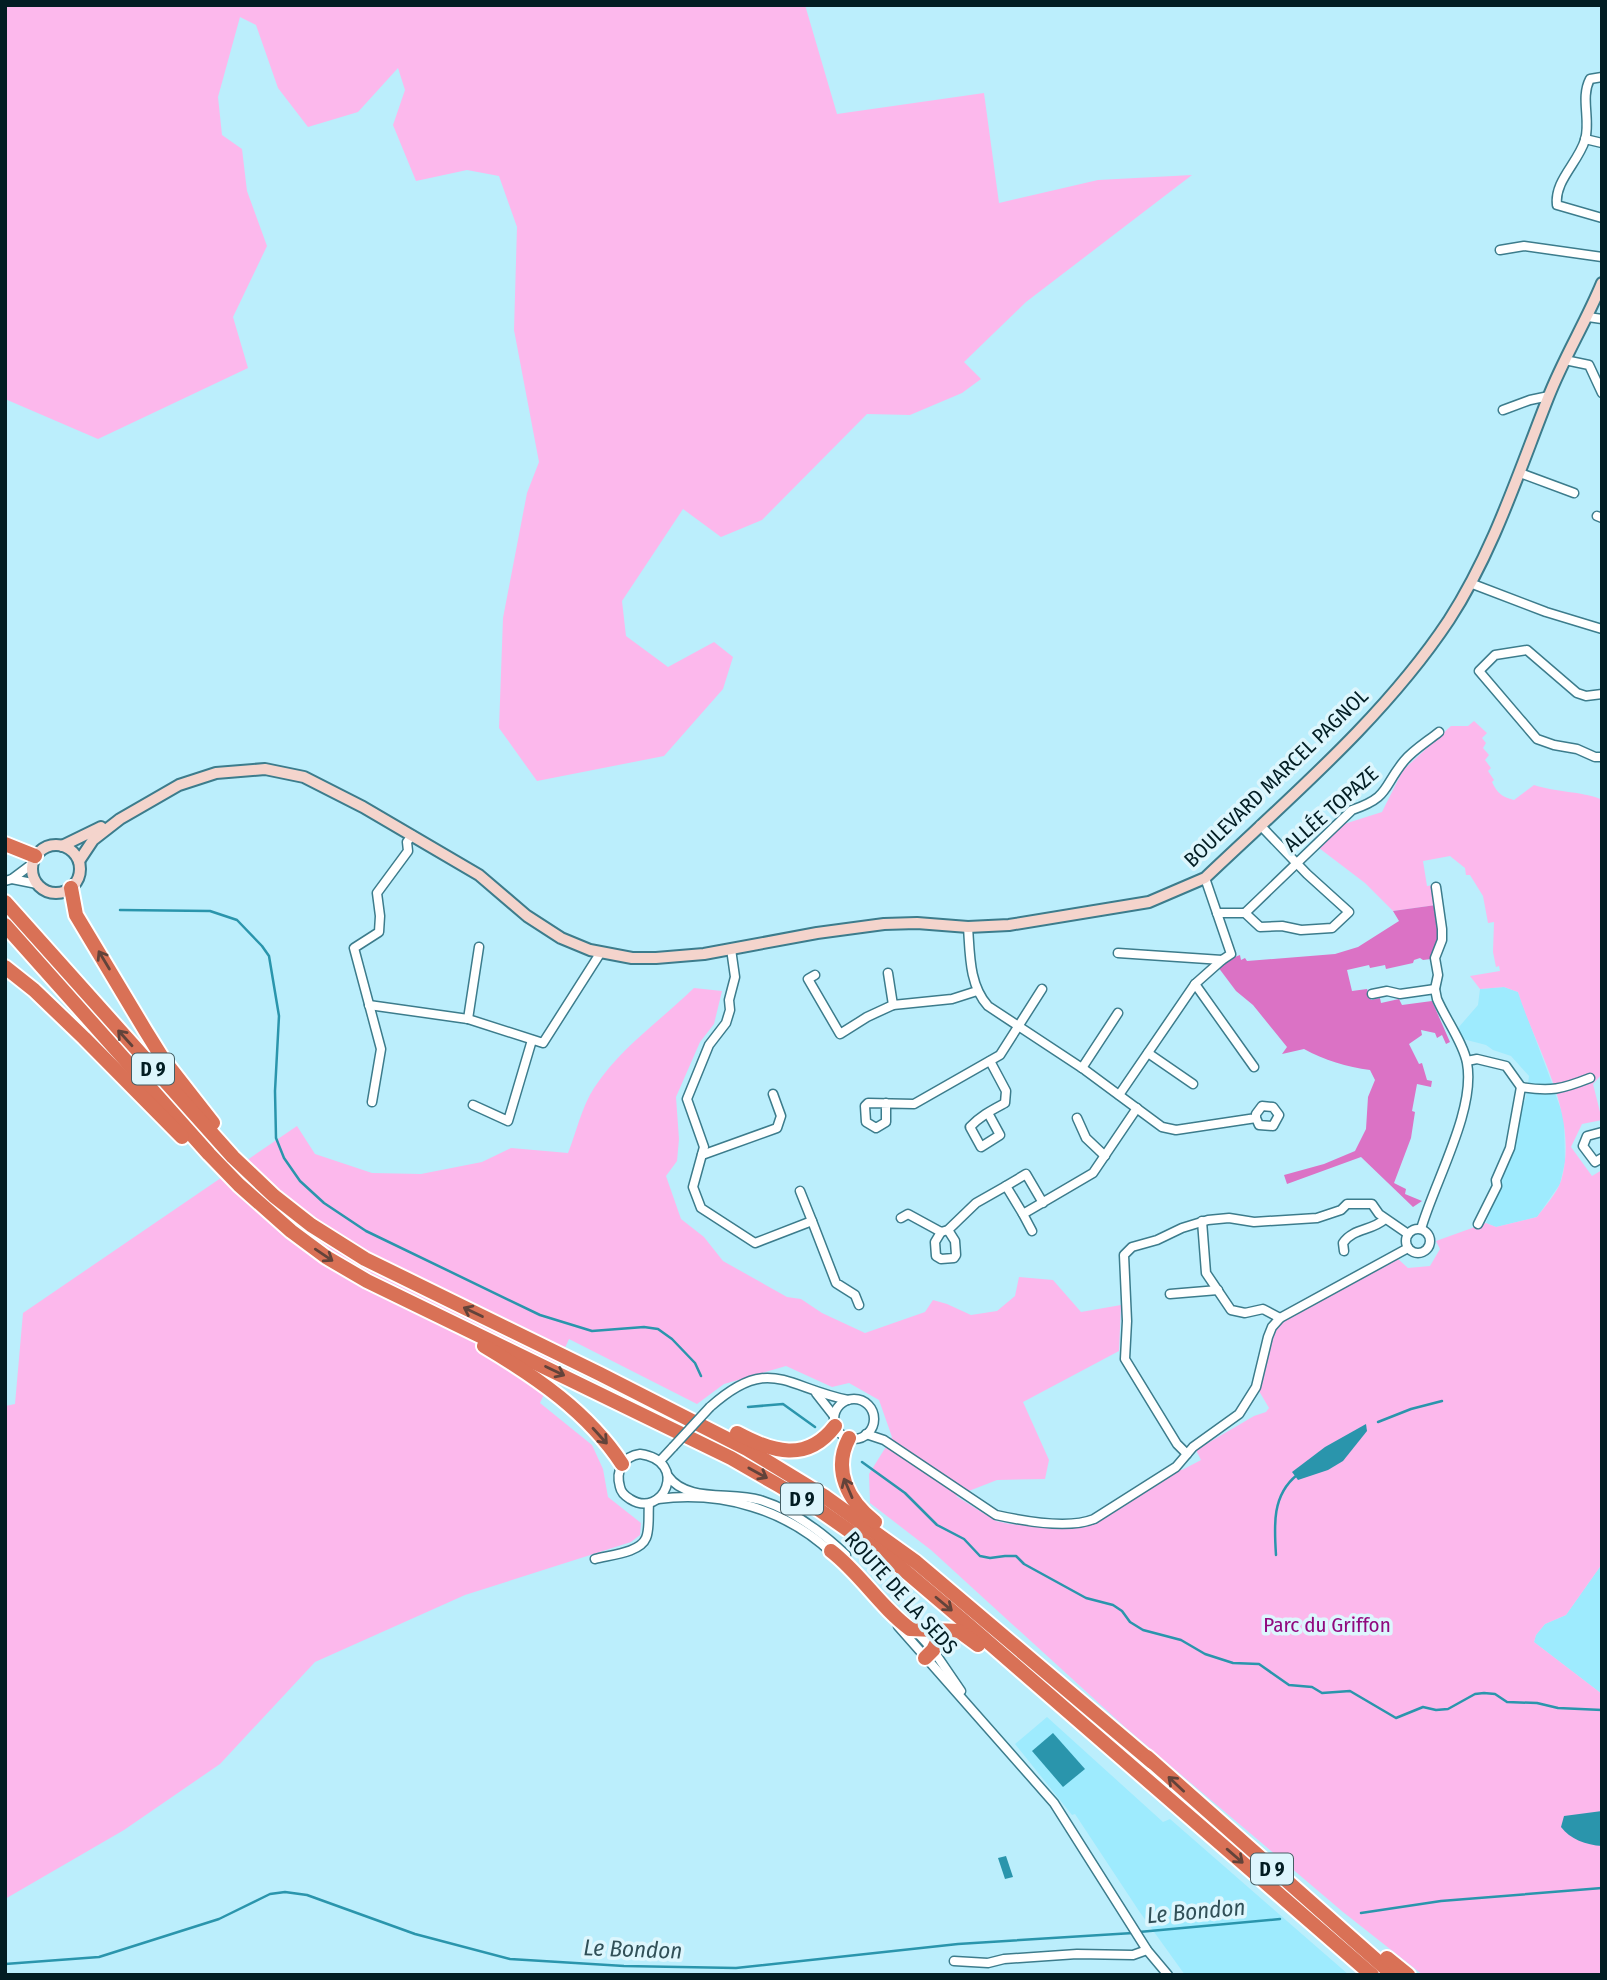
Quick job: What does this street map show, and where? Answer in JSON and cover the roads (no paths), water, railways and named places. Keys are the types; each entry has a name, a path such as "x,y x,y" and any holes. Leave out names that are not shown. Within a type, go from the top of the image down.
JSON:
{"highway":[{"path":"5,844 33,860"},
{"path":"71,888 76,915 163,1059 227,1140 311,1225"},
{"name":"D 9","path":"5,902 233,1157 274,1196 311,1225 365,1259 747,1449 824,1496 916,1562 1152,1762 1393,1975"},
{"name":"D 9","path":"5,926 209,1154 271,1213 326,1257 405,1299 731,1458 818,1509 898,1565 1372,1975"},
{"path":"5,967 34,990 84,1038 204,1159 271,1213"},
{"path":"405,1299 517,1366 562,1398 590,1425 622,1464"},
{"path":"600,1374 668,1400 780,1452 813,1446 828,1436 835,1421"},
{"path":"849,1438 842,1451 844,1481 851,1497 863,1512 952,1582 1055,1671 1152,1762"},
{"path":"831,1551 850,1566 902,1624 915,1630 959,1631 966,1634 1146,1779"},
{"path":"929,1654 942,1632"},
{"path":"1199,1805 1408,1975"},
{"path":"1296,1909 1365,1975"}],"street":[{"path":"1602,77 1590,79 1586,88 1585,139 1556,194 1557,205 1602,218"},
{"path":"1585,139 1602,143"},
{"path":"1500,250 1524,246 1602,257"},
{"name":"BOULEVARD MARCEL PAGNOL","path":"62,846 120,819 191,779 216,773 265,769 319,783 412,835 479,875 538,924 561,937 601,952 632,958 656,958 731,949 884,924 916,923 968,927 1009,925 1149,902 1205,877 1366,721 1415,666 1448,620 1498,527 1549,396 1602,283"},
{"path":"1588,317 1602,319"},
{"path":"1565,360 1589,365 1602,393"},
{"path":"1503,410 1549,396"},
{"path":"1520,473 1574,493"},
{"path":"1470,583 1546,612 1602,629"},
{"path":"1602,694 1586,696 1577,693 1527,650 1494,655 1479,671 1537,738 1602,757"},
{"name":"ALLÉE TOPAZE","path":"1245,913 1352,810 1370,804 1387,790 1404,761 1439,732"},
{"name":"BOULEVARD MARCEL PAGNOL","path":"79,861 93,839 120,819"},
{"path":"1217,913 1245,913 1260,927 1282,926 1301,930 1332,928 1349,912 1261,825"},
{"path":"408,851 407,842 412,835"},
{"path":"372,1102 381,1049 354,948 379,932 377,893 408,851 418,849 423,842"},
{"path":"46,846 69,849 79,861 79,876 71,888 57,893 37,884 8,880 46,846"},
{"path":"33,860 32,871 37,884"},
{"path":"1119,1095 1195,984 1231,954 1205,877"},
{"path":"1421,1229 1427,1207 1454,1141 1468,1076 1467,1061 1437,999 1435,989 1438,975 1435,958 1442,940 1436,887"},
{"path":"968,927 977,991 988,1006 1082,1068 1162,1127 1189,1129 1256,1118"},
{"path":"468,1019 479,947"},
{"path":"731,949 735,976 729,1000 730,1010 726,1023 709,1045 687,1099 704,1147 693,1187 701,1208 755,1243 812,1221"},
{"path":"369,1005 468,1019 544,1043 601,952"},
{"path":"1118,953 1222,960"},
{"path":"888,973 893,1005"},
{"path":"815,975 808,979 840,1034 893,1005 952,999 977,991"},
{"path":"1195,984 1254,1067"},
{"path":"886,1103 915,1104 1000,1055 1042,989"},
{"path":"1372,994 1387,991 1400,994 1435,989"},
{"path":"1082,1068 1118,1013"},
{"path":"473,1105 508,1121 532,1040"},
{"path":"1148,1053 1193,1084"},
{"path":"1467,1061 1477,1059 1506,1066 1521,1087 1546,1091 1590,1078"},
{"path":"988,1113 1005,1103 1006,1091 990,1061"},
{"path":"1478,1224 1497,1186 1496,1180 1510,1148 1521,1087"},
{"path":"702,1155 777,1128 781,1116 773,1094"},
{"path":"1023,1214 1093,1173 1138,1108"},
{"path":"1077,1118 1086,1138 1105,1156"},
{"path":"1602,1132 1587,1136 1583,1146 1595,1163 1602,1158"},
{"path":"901,1218 908,1214 945,1231 976,1203 1026,1174 1043,1203"},
{"path":"1006,1185 1032,1231"},
{"path":"800,1191 836,1283 855,1295 859,1305"},
{"path":"1187,1454 1177,1444 1125,1359 1127,1310 1124,1255 1132,1247 1157,1240 1202,1221 1229,1218 1254,1222 1317,1218 1341,1210 1347,1205 1361,1203 1372,1204 1385,1219 1408,1234"},
{"path":"1344,1251 1343,1243 1350,1235 1356,1231 1370,1229 1385,1219"},
{"path":"1202,1221 1206,1273 1231,1310 1245,1313 1263,1309 1280,1318"},
{"path":"1421,1229 1430,1239 1427,1249 1417,1253 1408,1248 1406,1239 1408,1234 1421,1229"},
{"path":"866,1434 884,1440 996,1515 1031,1521 1083,1523 1094,1519 1176,1466 1187,1454 1239,1414 1256,1387 1268,1337 1280,1318 1408,1248"},
{"path":"1170,1294 1218,1290"},
{"path":"660,1461 730,1389 753,1379 783,1378 814,1391 865,1403 870,1407 884,1440"},
{"path":"814,1391 835,1421 839,1432 849,1438 866,1434 873,1419"},
{"path":"835,1421 838,1407 848,1400"},
{"path":"631,1455 651,1455 660,1461 668,1476 666,1489 658,1499 649,1504 636,1503 625,1496 620,1487 619,1476 622,1464 631,1455"},
{"name":"ROUTE DE LA SEDS","path":"668,1476 681,1490 759,1499 786,1511 835,1545 915,1630 929,1654"},
{"name":"ROUTE DE LA SEDS","path":"658,1499 709,1499 757,1507 782,1516 831,1551 929,1654 1054,1803 1145,1946 1168,1975"},
{"path":"595,1559 632,1549 643,1543 648,1536 649,1504"},
{"path":"954,1961 988,1963 1004,1959 1077,1954 1133,1955 1145,1946"}],"waterway":[{"path":"120,910 210,911 237,920 269,956 279,1016 275,1091 276,1138 284,1158 300,1181 324,1203 366,1231 540,1315 592,1331 644,1327 658,1329 672,1339 695,1363 701,1376"},
{"path":"1378,1422 1442,1401"},
{"path":"748,1407 783,1404 815,1427"},
{"path":"862,1462 905,1493 937,1525 964,1539 980,1556 1016,1556 1024,1564 1086,1598 1113,1605 1122,1611 1130,1622 1143,1630 1181,1640 1205,1654 1233,1663 1259,1664 1289,1685 1312,1687 1322,1693 1350,1691 1396,1718 1423,1707 1448,1709 1475,1694 1484,1693 1495,1694 1507,1702 1602,1710"},
{"path":"1276,1555 1276,1511 1283,1492 1297,1475"},
{"name":"Le Bondon","path":"1361,1913 1441,1901 1602,1888"},
{"name":"Le Bondon","path":"5,1964 99,1957 219,1919 270,1894 285,1892 307,1895 415,1934 510,1959 624,1966 736,1968 958,1944 1133,1933"},
{"name":"Le Bondon","path":"1139,1932 1280,1919"}],"park label":[{"name":"Parc du Griffon","path":"1327,1625"}]}
